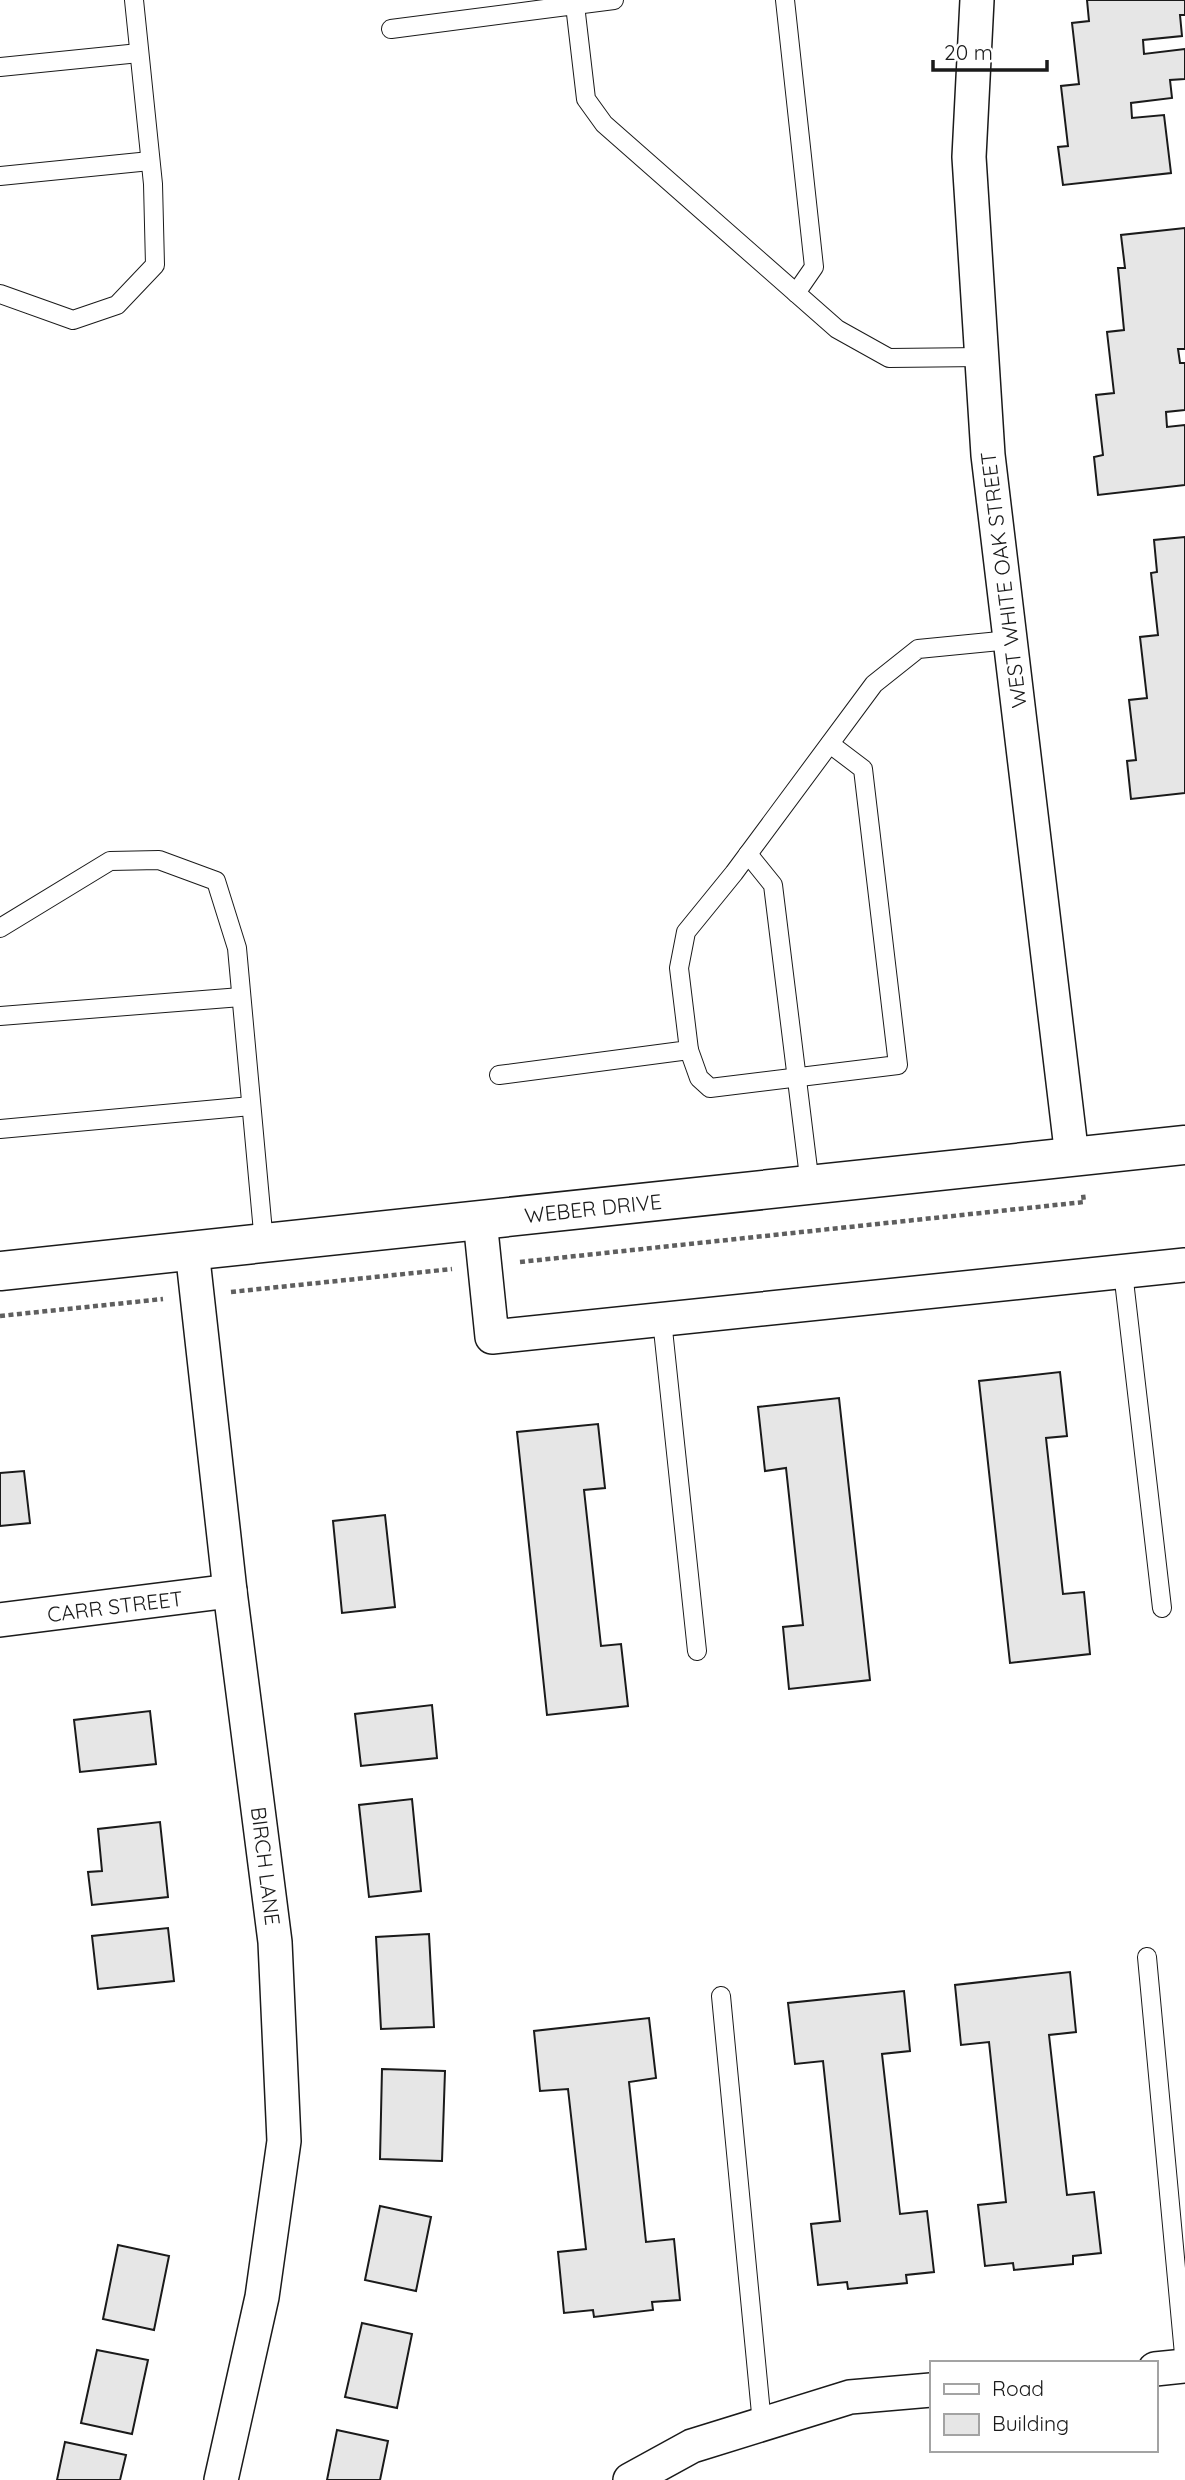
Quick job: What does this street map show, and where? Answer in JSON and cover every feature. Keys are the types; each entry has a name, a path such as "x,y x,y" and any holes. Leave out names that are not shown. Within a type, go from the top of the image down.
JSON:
{"street":[{"name":"WEST WHITE OAK STREET","path":"977,0 969,157 988,454 1072,1157"},
{"name":"WEBER DRIVE","path":"0,1271 1185,1145"},
{"path":"480,1220 492,1337 1185,1265"},
{"name":"BIRCH LANE","path":"192,1250 230,1591 275,1942 284,2141 262,2297 221,2480"},
{"name":"CARR STREET","path":"0,1620 230,1591"},
{"path":"1157,2369 1185,2365"},
{"path":"630,2480 692,2446 850,2397 930,2390"}],"lane":[{"path":"0,294 73,320 117,305 155,265 153,184 134,0"},
{"path":"391,29 614,0"},
{"path":"785,0 814,267 796,293"},
{"path":"575,5 586,99 604,124 796,293 837,328 889,358 982,357"},
{"path":"0,67 139,53"},
{"path":"0,176 150,161"},
{"path":"830,744 863,769 898,1065 710,1088 699,1078 689,1050 679,968 686,932 748,854 874,684 918,649 1010,640"},
{"path":"748,854 774,885 810,1185"},
{"path":"0,928 110,861 159,860 216,881 237,948 264,1243"},
{"path":"0,1016 241,997"},
{"path":"499,1075 689,1050"},
{"path":"0,1129 251,1106"},
{"path":"1123,1272 1162,1608"},
{"path":"662,1320 697,1651"},
{"path":"1147,1957 1185,2365"},
{"path":"721,1996 762,2424"}],"path":[{"path":"0,1316 1084,1202"}],"building":[{"path":"1087,0 1185,0 1185,15 1180,15 1182,36 1143,40 1144,54 1185,49 1185,79 1170,80 1172,98 1131,103 1132,118 1164,115 1171,173 1063,185 1058,147 1068,146 1061,86 1079,84 1072,23 1089,21"},
{"path":"1185,228 1185,349 1178,349 1180,363 1185,363 1185,410 1166,412 1167,427 1185,425 1185,485 1098,495 1094,457 1103,455 1096,395 1114,393 1107,332 1124,330 1118,268 1125,268 1121,235"},
{"path":"1185,537 1185,793 1131,799 1127,761 1136,760 1129,700 1147,698 1140,637 1158,635 1151,573 1157,572 1154,540"},
{"path":"1060,1372 1067,1436 1046,1438 1063,1594 1084,1592 1090,1654 1010,1663 979,1381"},
{"path":"839,1398 870,1680 789,1689 783,1627 803,1625 786,1468 765,1471 758,1407"},
{"path":"598,1424 605,1488 584,1490 601,1646 621,1644 628,1706 547,1715 517,1432"},
{"path":"24,1471 30,1523 0,1526 0,1473"},
{"path":"385,1515 395,1607 342,1613 333,1521"},
{"path":"432,1705 437,1758 361,1766 355,1714"},
{"path":"150,1711 156,1764 80,1772 74,1720"},
{"path":"412,1799 421,1891 369,1897 359,1805"},
{"path":"160,1822 168,1897 92,1905 88,1872 102,1871 98,1829"},
{"path":"168,1928 174,1981 98,1989 92,1936"},
{"path":"429,1934 434,2027 381,2029 376,1937"},
{"path":"1070,1972 1076,2032 1049,2035 1067,2195 1094,2192 1101,2253 1073,2256 1073,2264 1014,2270 1013,2263 985,2266 978,2205 1006,2202 989,2042 961,2045 955,1985"},
{"path":"904,1991 910,2051 882,2054 900,2214 927,2211 934,2272 906,2275 907,2283 848,2289 847,2282 818,2285 811,2224 840,2221 823,2061 795,2064 788,2003"},
{"path":"649,2018 656,2078 629,2082 646,2242 674,2239 680,2300 652,2302 653,2310 594,2317 593,2310 564,2313 558,2252 586,2249 568,2089 540,2091 534,2031"},
{"path":"382,2069 445,2071 442,2161 380,2159"},
{"path":"380,2206 431,2217 416,2291 365,2280"},
{"path":"118,2245 169,2256 154,2330 103,2319"},
{"path":"362,2323 412,2334 397,2408 345,2397"},
{"path":"97,2350 148,2360 132,2434 81,2423"},
{"path":"337,2430 388,2441 380,2480 327,2480"},
{"path":"65,2442 126,2455 120,2480 57,2480"}]}
